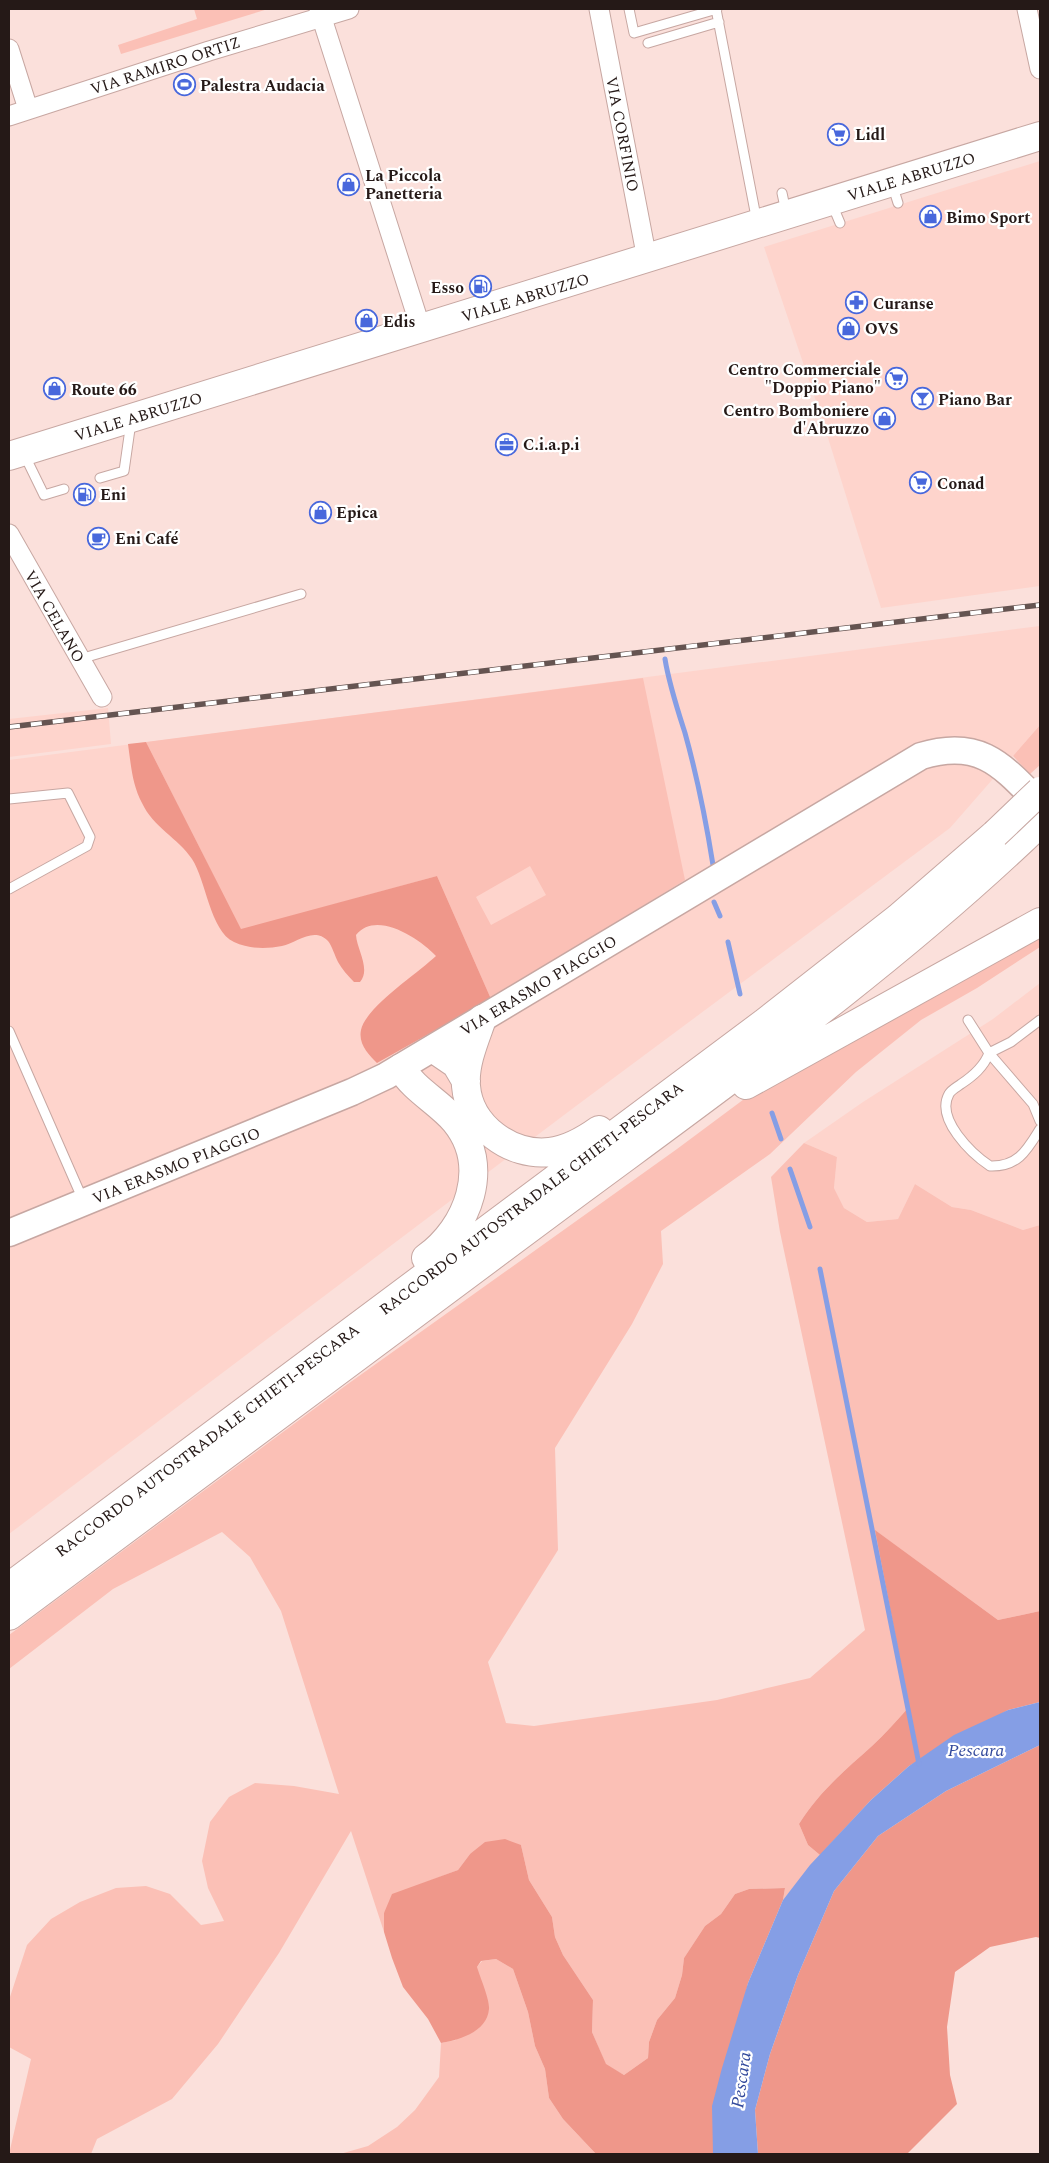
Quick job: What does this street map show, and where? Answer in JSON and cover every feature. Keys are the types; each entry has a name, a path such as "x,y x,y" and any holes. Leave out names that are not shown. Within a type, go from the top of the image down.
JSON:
{"main road":[{"name":"VIALE ABRUZZO","path":"16,454 757,224 784,204 836,212 894,193 1040,136"},
{"name":"RACCORDO AUTOSTRADALE CHIETI-PESCARA","path":"9,1616 663,1129 895,952 1002,844 1040,791"},
{"name":"RACCORDO AUTOSTRADALE CHIETI-PESCARA","path":"9,1587 359,1327 1002,844 1040,823"},
{"path":"663,1129 689,1125 742,1087 777,1066 1040,922"},
{"path":"482,1019 473,1046 466,1081 469,1100 474,1114 489,1131 512,1146 540,1152 561,1150 584,1139 659,1085 687,1081"},
{"path":"434,1049 456,1064 466,1081"},
{"path":"359,1327 364,1303 431,1254 451,1235 466,1210 472,1189 470,1152 461,1129 447,1112 417,1087 401,1068"}],"street":[{"name":"VIA RAMIRO ORTIZ","path":"9,116 320,13 349,9"},
{"name":"VIA CORFINIO","path":"599,9 646,259"},
{"path":"1027,9 1040,69"},
{"path":"320,13 421,329"},
{"path":"9,49 28,109"},
{"name":"VIA CELANO","path":"9,534 102,698"},
{"name":"VIA ERASMO PIAGGIO","path":"9,1233 352,1092 401,1068 922,756 953,749 979,754 1007,770 1040,804"}],"lane":[{"path":"629,9 634,33 716,9 757,224"},
{"path":"648,43 719,22"},
{"path":"100,478 124,471 131,418"},
{"path":"16,454 44,495 64,489"},
{"path":"80,659 301,594"},
{"path":"9,798 68,793 90,837 87,846 9,889"},
{"path":"968,1020 989,1053 1033,1104 1040,1122"},
{"path":"1040,1020 1011,1042 989,1053 986,1062 969,1078 949,1092 946,1104 947,1118 966,1145 990,1166 1006,1167 1027,1150 1040,1129"},
{"path":"9,1031 84,1202"}],"shaded area":[{"path":"194,9 268,9 121,54 118,45 197,19"},
{"path":"1040,161 1040,586 881,608 824,425 764,247"},
{"path":"1040,626 1040,725 950,828 576,1106 9,1534 9,760"},
{"path":"643,678 685,880 491,999 437,876 241,930 146,742","holes":["530,866 546,895 491,925 476,897"]},
{"path":"108,708 111,744 9,757 9,719"},
{"path":"1040,725 1040,765 1030,774 1013,756"},
{"path":"146,742 241,929 437,876 491,999 377,1063 365,1049 361,1040 361,1030 365,1021 382,1001 436,956 419,942 397,929 375,925 364,928 356,935 364,965 363,977 360,982 354,982 340,965 328,941 317,935 311,935 282,946 264,948 234,942 219,927 192,859 152,819 139,796 132,774 128,744"},
{"path":"1040,937 1040,947 977,988 921,1020 856,1072 770,1154 661,1231 663,1264 632,1324 555,1448 558,1550 488,1662 506,1723 534,1726 717,1700 810,1678 865,1630 780,1232 771,1177 804,1143 837,1157 834,1188 844,1208 867,1222 898,1219 915,1184 952,1207 971,1210 1023,1230 1040,1225 1040,1611 998,1620 876,1531 909,1707 824,1792 799,1824 808,1845 820,1855 783,1900 785,1888 749,1889 735,1894 721,1914 705,1926 684,1958 682,1975 675,1998 657,2020 649,2042 648,2058 624,2075 606,2065 592,2032 593,2000 563,1955 555,1937 552,1917 529,1880 521,1845 470,1854 458,1870 416,1886 384,1913 384,1932 351,1831 279,1953 218,2044 172,2099 97,2139 91,2154 9,2154 31,2059 9,2047 9,2000 27,1945 51,1919 80,1902 116,1888 146,1886 170,1894 201,1925 224,1921 208,1888 202,1861 210,1822 229,1797 255,1783 294,1786 339,1794 281,1611 250,1557 222,1532 113,1589 9,1669 9,1635 345,1386 677,1149 763,1085"},
{"path":"1040,983 1040,1225 1023,1230 971,1210 952,1207 915,1184 898,1219 867,1222 844,1208 834,1188 837,1157 804,1143 863,1102 993,1019"},
{"path":"875,1530 998,1620 1040,1611 1040,1702 1008,1710 909,1766 871,1800 820,1855 808,1845 799,1824 824,1792 909,1707"},
{"path":"1040,1745 1040,1938 1036,1937 990,1947 955,1972 947,2027 950,2075 957,2104 907,2154 758,2154 755,2110 770,2054 798,1975 834,1891 878,1836 946,1791"},
{"path":"505,1839 521,1845 529,1880 552,1917 555,1937 563,1955 593,2000 592,2032 606,2064 624,2075 648,2058 649,2042 657,2020 675,1998 682,1975 684,1958 705,1926 721,1914 735,1894 749,1889 785,1888 783,1900 748,1983 714,2138 713,2154 596,2154 563,2119 549,2098 545,2069 535,2046 528,2012 513,1969 496,1959 481,1961 477,1967 488,2000 489,2009 487,2017 478,2029 456,2040 441,2043 428,2019 403,1987 384,1932 384,1913 392,1894 458,1870 470,1854 485,1842"},
{"path":"496,1959 513,1969 528,2012 535,2046 545,2069 549,2098 563,2119 596,2154 340,2154 368,2146 397,2127 415,2110 439,2077 441,2043 456,2040 477,1967 482,1961"}],"water":[{"name":"Pescara","path":"1040,1702 1040,1745 946,1791 878,1836 834,1891 798,1975 770,2054 755,2110 758,2154 713,2154 712,2106 722,2068 748,1983 783,1900 810,1865 871,1800 909,1766 954,1735 1008,1710"}],"waterway":[{"path":"665,659 693,766 713,865"},
{"path":"714,902 720,916"},
{"path":"728,942 740,994"},
{"path":"772,1113 781,1139"},
{"path":"790,1169 810,1227"},
{"path":"820,1269 919,1764"}],"railway":[{"path":"9,727 1040,605"}],"place":[{"name":"Palestra Audacia","path":"184,85"},
{"name":"Lidl","path":"839,134"},
{"name":"La Piccola Panetteria","path":"349,184"},
{"name":"Bimo Sport","path":"930,217"},
{"name":"Esso","path":"480,287"},
{"name":"Curanse","path":"857,303"},
{"name":"Edis","path":"367,321"},
{"name":"OVS","path":"849,328"},
{"name":"Centro Commerciale \"Doppio Piano\"","path":"897,378"},
{"name":"Route 66","path":"55,389"},
{"name":"Piano Bar","path":"922,399"},
{"name":"Centro Bomboniere d'Abruzzo","path":"885,419"},
{"name":"C.i.a.p.i","path":"507,444"},
{"name":"Conad","path":"921,483"},
{"name":"Eni","path":"84,494"},
{"name":"Epica","path":"320,512"},
{"name":"Eni Café","path":"99,538"}]}
